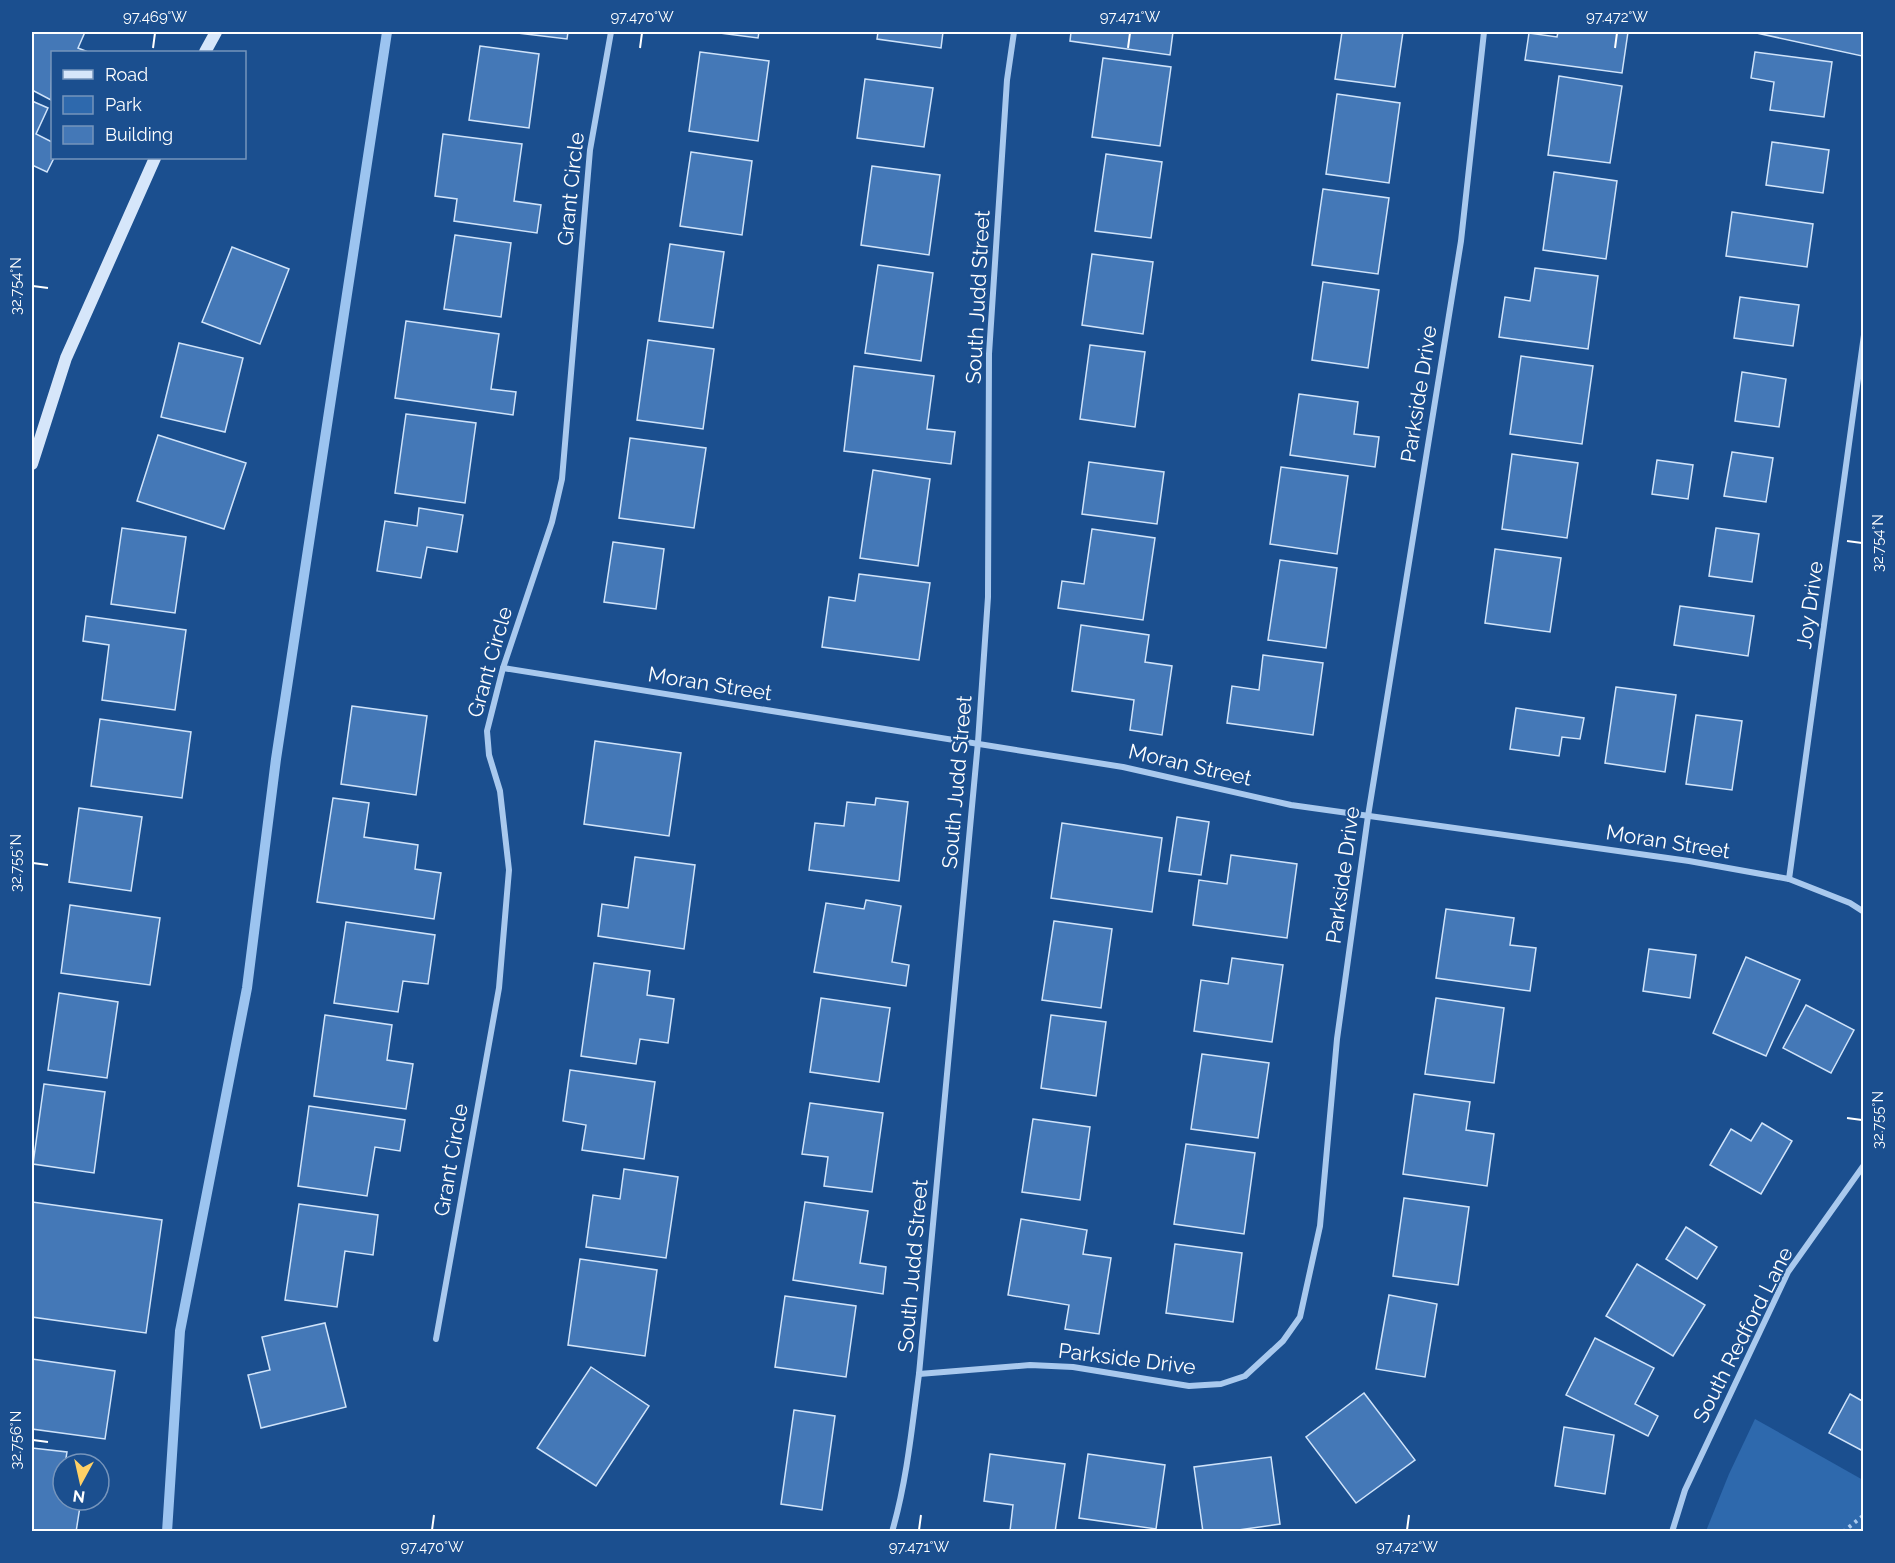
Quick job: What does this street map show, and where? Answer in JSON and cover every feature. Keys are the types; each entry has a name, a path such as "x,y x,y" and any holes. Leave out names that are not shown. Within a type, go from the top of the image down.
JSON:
{"main road":[{"path":"206,51 216,32"},
{"path":"32,464 66,358 155,159"}],"street":[{"name":"Grant Circle","path":"436,1339 499,988 509,870 500,791 489,755 487,731 503,668 552,522 561,479 590,150 611,32"},
{"name":"South Judd Street","path":"892,1532 901,1502 919,1374 978,742 988,597 989,354 1007,80 1014,32"},
{"name":"Parkside Drive","path":"919,1374 1030,1365 1073,1367 1189,1386 1221,1384 1245,1376 1283,1341 1300,1317 1320,1226 1337,1039 1368,816 1461,241 1484,32"},
{"name":"Joy Drive","path":"1789,879 1863,335"},
{"name":"Moran Street","path":"503,668 1124,767 1291,805 1689,861 1789,879 1850,903 1863,912"},
{"name":"South Redford Lane","path":"1672,1532 1685,1490 1788,1272 1863,1165"}],"path":[{"path":"1844,1532 1863,1515"}],"green space":[{"path":"1755,1419 1863,1480 1863,1531 1706,1531"}],"building":[{"path":"32,32 85,32 78,48 86,51 51,51 51,100 32,90"},
{"path":"509,32 568,32 567,39"},
{"path":"712,32 759,32 758,38"},
{"path":"878,32 943,32 941,48 877,39"},
{"path":"1071,32 1173,32 1170,55 1070,41"},
{"path":"1342,32 1403,32 1395,87 1335,79"},
{"path":"1558,32 1628,32 1622,73 1525,60 1529,33 1557,37"},
{"path":"1752,32 1864,32 1864,51 1862,56"},
{"path":"480,46 539,54 529,128 469,120"},
{"path":"700,52 769,61 758,141 689,131"},
{"path":"1755,52 1832,62 1824,117 1770,110 1774,82 1751,78"},
{"path":"1103,58 1171,67 1160,146 1092,137"},
{"path":"1559,76 1622,86 1610,163 1548,155"},
{"path":"865,79 933,88 924,147 857,138"},
{"path":"1337,94 1400,103 1389,183 1326,174"},
{"path":"32,101 48,108 36,134 51,142 51,159 54,159 47,172 32,165"},
{"path":"443,134 522,144 514,201 541,205 537,233 454,221 457,199 435,196"},
{"path":"1772,142 1829,150 1823,193 1766,185"},
{"path":"691,152 752,161 742,235 680,226"},
{"path":"1106,154 1162,162 1151,238 1095,231"},
{"path":"872,166 940,175 929,255 861,245"},
{"path":"1554,172 1617,181 1606,259 1543,250"},
{"path":"1323,189 1389,198 1378,274 1312,265"},
{"path":"1732,212 1813,224 1807,267 1726,256"},
{"path":"455,235 511,243 501,317 444,309"},
{"path":"670,244 724,252 713,328 659,321"},
{"path":"232,247 289,269 260,344 202,322"},
{"path":"1092,254 1153,262 1143,334 1082,325"},
{"path":"878,265 933,273 921,361 865,353"},
{"path":"1535,268 1598,276 1588,349 1499,337 1505,297 1530,301"},
{"path":"1323,282 1379,290 1368,368 1312,360"},
{"path":"1740,297 1799,305 1793,346 1734,338"},
{"path":"406,321 499,334 491,389 516,392 513,415 395,398"},
{"path":"648,340 714,349 703,429 637,420"},
{"path":"179,343 243,358 225,432 161,417"},
{"path":"1090,345 1145,352 1135,427 1080,419"},
{"path":"1521,356 1593,366 1582,444 1510,434"},
{"path":"854,366 934,376 927,429 955,432 951,464 844,451"},
{"path":"1742,372 1786,379 1779,427 1735,421"},
{"path":"1299,394 1358,402 1354,434 1379,437 1375,467 1290,455"},
{"path":"406,414 476,423 465,503 395,493"},
{"path":"158,435 246,463 224,529 137,501"},
{"path":"630,438 706,448 694,528 619,518"},
{"path":"1732,452 1773,458 1766,502 1724,496"},
{"path":"1512,454 1578,463 1567,538 1502,529"},
{"path":"1657,460 1693,465 1688,499 1652,494"},
{"path":"1089,462 1164,472 1157,524 1082,514"},
{"path":"1281,467 1348,476 1337,554 1270,544"},
{"path":"873,470 930,479 918,566 860,558"},
{"path":"419,508 463,515 457,552 427,547 421,578 377,571 385,521 417,526"},
{"path":"122,528 186,537 175,613 111,604"},
{"path":"1716,528 1759,534 1752,582 1709,576"},
{"path":"1092,529 1155,538 1143,620 1058,608 1062,581 1084,584"},
{"path":"613,542 664,549 656,609 604,602"},
{"path":"1495,549 1561,558 1550,632 1485,623"},
{"path":"1280,560 1337,568 1326,648 1268,640"},
{"path":"859,574 930,583 919,660 822,647 829,597 855,601"},
{"path":"1680,606 1754,616 1748,656 1674,645"},
{"path":"86,616 186,630 175,710 102,700 109,645 83,641"},
{"path":"1081,625 1149,635 1145,662 1172,666 1162,735 1130,730 1134,700 1072,691"},
{"path":"1263,655 1323,663 1313,735 1227,723 1232,686 1259,690"},
{"path":"1616,687 1676,695 1665,772 1605,763"},
{"path":"352,706 427,716 416,795 341,784"},
{"path":"1516,708 1584,718 1580,739 1562,737 1559,756 1510,749"},
{"path":"1696,715 1742,721 1732,790 1686,784"},
{"path":"100,719 191,732 182,798 91,786"},
{"path":"595,741 681,753 669,836 584,824"},
{"path":"333,798 369,803 364,837 418,845 415,869 441,873 434,919 317,902"},
{"path":"876,798 908,802 899,881 809,870 815,823 844,826 847,802 875,805"},
{"path":"79,808 142,817 131,891 69,882"},
{"path":"1177,817 1209,822 1201,875 1169,871"},
{"path":"1062,823 1162,838 1152,912 1051,898"},
{"path":"1231,855 1297,864 1287,938 1193,925 1199,880 1227,884"},
{"path":"635,857 695,865 684,949 598,936 602,904 628,908"},
{"path":"866,900 901,906 892,962 909,965 906,986 814,972 826,903 864,909"},
{"path":"70,905 160,918 150,985 61,973"},
{"path":"1446,909 1514,918 1510,945 1536,948 1530,991 1436,978"},
{"path":"1054,921 1112,929 1101,1008 1042,1000"},
{"path":"346,922 435,935 428,984 403,981 398,1012 334,1003"},
{"path":"1649,949 1696,955 1690,998 1643,991"},
{"path":"1746,957 1800,980 1766,1056 1713,1033"},
{"path":"1232,958 1283,965 1272,1042 1194,1031 1201,980 1228,984"},
{"path":"594,963 650,971 647,995 674,999 668,1043 640,1039 636,1064 581,1056"},
{"path":"59,993 118,1002 107,1078 48,1070"},
{"path":"821,998 890,1008 879,1082 810,1072"},
{"path":"1436,998 1504,1008 1494,1083 1425,1074"},
{"path":"1806,1005 1854,1030 1831,1073 1783,1048"},
{"path":"325,1015 392,1025 387,1060 413,1064 406,1109 314,1096"},
{"path":"1051,1015 1106,1022 1096,1096 1041,1088"},
{"path":"1202,1054 1269,1063 1258,1138 1191,1129"},
{"path":"570,1070 655,1082 644,1159 582,1150 586,1125 563,1121"},
{"path":"44,1084 105,1092 94,1173 33,1164"},
{"path":"1414,1094 1470,1102 1466,1130 1494,1134 1487,1186 1403,1174"},
{"path":"810,1103 883,1113 872,1192 824,1186 828,1157 802,1154"},
{"path":"309,1106 405,1120 400,1151 375,1147 367,1196 298,1186"},
{"path":"1033,1119 1090,1127 1080,1200 1022,1192"},
{"path":"1762,1123 1792,1141 1761,1194 1710,1165 1731,1129 1751,1141"},
{"path":"1186,1144 1255,1153 1244,1234 1174,1224"},
{"path":"624,1169 678,1177 666,1258 586,1247 593,1195 620,1199"},
{"path":"1404,1198 1469,1207 1458,1285 1393,1276"},
{"path":"32,1202 162,1220 146,1333 32,1317"},
{"path":"805,1202 868,1211 860,1263 886,1267 883,1294 793,1280"},
{"path":"299,1204 378,1215 373,1255 345,1251 337,1307 285,1300"},
{"path":"1021,1219 1087,1230 1083,1254 1111,1258 1099,1334 1065,1329 1069,1305 1008,1295"},
{"path":"1686,1227 1717,1247 1697,1279 1666,1259"},
{"path":"1175,1244 1242,1253 1233,1322 1166,1313"},
{"path":"580,1259 657,1270 645,1356 568,1345"},
{"path":"1637,1264 1705,1305 1673,1356 1606,1316"},
{"path":"1389,1295 1437,1304 1425,1377 1376,1369"},
{"path":"785,1296 856,1306 846,1377 775,1367"},
{"path":"325,1323 346,1407 261,1428 248,1375 270,1370 262,1337"},
{"path":"1595,1338 1654,1368 1635,1404 1658,1416 1648,1436 1566,1395"},
{"path":"32,1359 115,1371 105,1439 32,1429"},
{"path":"591,1367 649,1406 596,1486 537,1448"},
{"path":"1364,1393 1415,1460 1356,1503 1306,1437"},
{"path":"1850,1394 1864,1402 1864,1446 1861,1450 1829,1433"},
{"path":"794,1410 835,1416 822,1510 781,1504"},
{"path":"1564,1427 1614,1435 1605,1494 1555,1486"},
{"path":"32,1448 67,1452 51,1452 51,1512 79,1512 76,1532 32,1531"},
{"path":"990,1454 1065,1464 1055,1532 1010,1531 1013,1505 984,1501"},
{"path":"1088,1454 1165,1465 1156,1529 1079,1518"},
{"path":"1271,1457 1280,1524 1224,1532 1203,1532 1194,1467"}],"waterway":[{"path":"167,1532 180,1331 247,988 276,759 387,32"}]}
